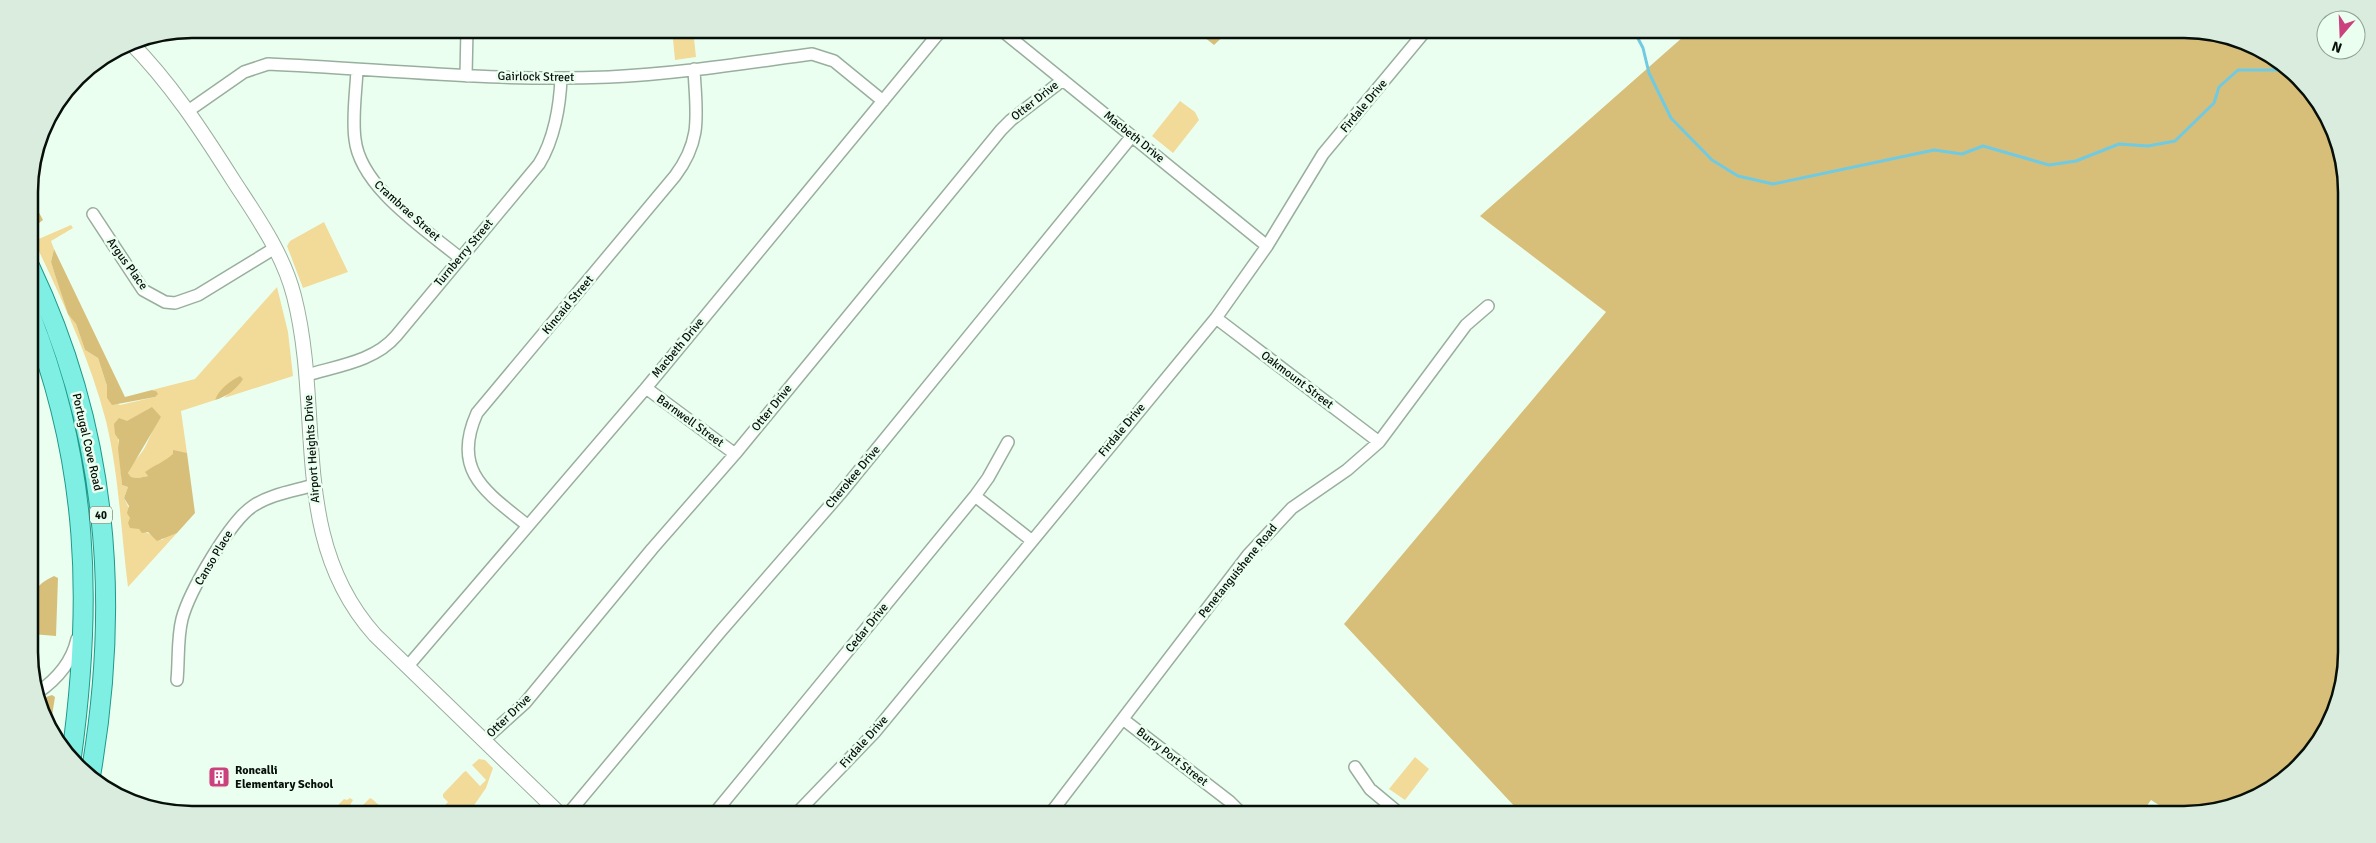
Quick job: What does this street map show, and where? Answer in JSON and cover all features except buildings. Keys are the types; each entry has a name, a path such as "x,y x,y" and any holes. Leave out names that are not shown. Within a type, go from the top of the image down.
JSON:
{"main road":[{"name":"Portugal Cove Road","path":"38,285 58,330 68,363 89,444 104,533 107,572 106,644 104,681 92,768"},
{"name":"Portugal Cove Road","path":"38,337 50,372 71,455 82,534 85,603 84,647 72,748"}],"street":[{"path":"466,76 467,38"},
{"name":"Macbeth Drive","path":"408,666 646,388 935,38"},
{"name":"Macbeth Drive","path":"1011,38 1267,246"},
{"name":"Firdale Drive","path":"804,806 874,732 1216,318 1267,246 1324,154 1420,38"},
{"name":"Airport Heights Drive","path":"135,48 188,111 257,215 275,248 294,296 307,375 317,509 327,554 344,593 366,625 552,806"},
{"name":"Gairlock Street","path":"188,111 244,72 268,64 466,76 561,78 610,77 694,69 812,54 834,61 883,101"},
{"name":"Kincaid Street","path":"527,525 481,485 474,474 468,462 467,444 470,428 477,413 675,176 687,159 695,141 696,130 694,69"},
{"name":"Crambrae Street","path":"357,70 354,139 363,165 381,191 460,258"},
{"name":"Turnberry Street","path":"307,375 368,356 385,348 543,157 559,102 561,78"},
{"name":"Otter Drive","path":"484,740 525,703 652,548 735,454 1001,130 1011,120 1063,80"},
{"name":"Cherokee Drive","path":"575,806 720,632 840,494 1132,136"},
{"name":"Argus Place","path":"93,214 143,290 165,302 175,303 198,295 275,248"},
{"name":"Penetanguishene Road","path":"1057,806 1124,720 1248,555 1271,528 1292,508 1347,470 1379,442 1466,326 1488,306"},
{"name":"Oakmount Street","path":"1216,318 1379,442"},
{"name":"Barnwell Street","path":"646,388 735,454"},
{"name":"Cedar Drive","path":"721,806 975,496 988,478 1008,442"},
{"name":"Canso Place","path":"177,680 180,627 185,608 230,530 243,514 259,502 314,485"},
{"path":"975,496 1031,540"},
{"path":"42,689 57,677 67,664 76,644 85,603"},
{"name":"Burry Port Street","path":"1124,720 1234,805"},
{"path":"1355,768 1370,789 1390,805"}],"shaded area":[{"path":"673,38 694,38 696,57 675,60"},
{"path":"1205,38 1221,38 1214,45"},
{"path":"1682,38 2185,38 2225,43 2253,53 2270,63 2300,90 2318,114 2327,132 2337,171 2338,662 2336,682 2330,701 2323,720 2313,737 2286,767 2262,785 2244,794 2215,803 2195,805 2159,805 2151,800 2147,805 1514,805 1344,624 1606,312 1480,216"},
{"path":"1180,101 1195,112 1199,120 1173,153 1152,136"},
{"path":"38,211 43,220 38,224"},
{"path":"324,222 348,272 303,288 287,246 290,241"},
{"path":"71,225 73,228 51,241 54,249 51,262 68,313 76,324 85,350 98,358 107,386 107,398 120,405 155,397 156,391 152,390 195,379 277,287 288,332 293,376 224,398 231,391 218,395 215,400 181,411 187,453 179,453 172,456 146,472 148,476 131,477 128,473 144,449 161,417 118,437 122,485 128,487 124,498 139,529 162,540 169,534 177,533 128,587 117,483 106,421 84,352 38,250 38,239"},
{"path":"54,249 125,397 152,390 158,394 155,397 112,405 107,398 107,386 98,358 85,350 76,324 68,314 51,262"},
{"path":"240,376 243,379 241,383 231,392 215,400 225,386"},
{"path":"152,407 161,417 128,473 131,477 148,476 145,472 170,457 173,454 173,450 187,453 195,513 177,533 157,541 148,532 142,533 139,529 130,528 128,523 130,518 127,513 129,506 124,498 128,487 122,485 118,448 119,440 115,434 114,424 119,418 127,421"},
{"path":"54,576 58,578 56,636 38,634 38,587"},
{"path":"52,695 55,697 52,717 46,701 45,697"},
{"path":"1415,757 1429,769 1405,800 1389,789"},
{"path":"479,759 485,760 493,768 486,788 474,806 444,806 448,802 443,797 443,794 464,772 466,771 480,786 486,780 472,765"},
{"path":"350,798 353,800 350,806 337,806 344,799"},
{"path":"370,798 380,806 362,806"}],"waterway":[{"path":"1638,38 1643,48 1649,73 1671,118 1712,160 1738,176 1773,184 1934,150 1962,154 1983,146 2049,165 2076,161 2119,144 2148,146 2175,141 2214,103 2219,87 2238,70 2279,70"}],"place":[{"name":"Roncalli Elementary School","path":"219,777"}]}
